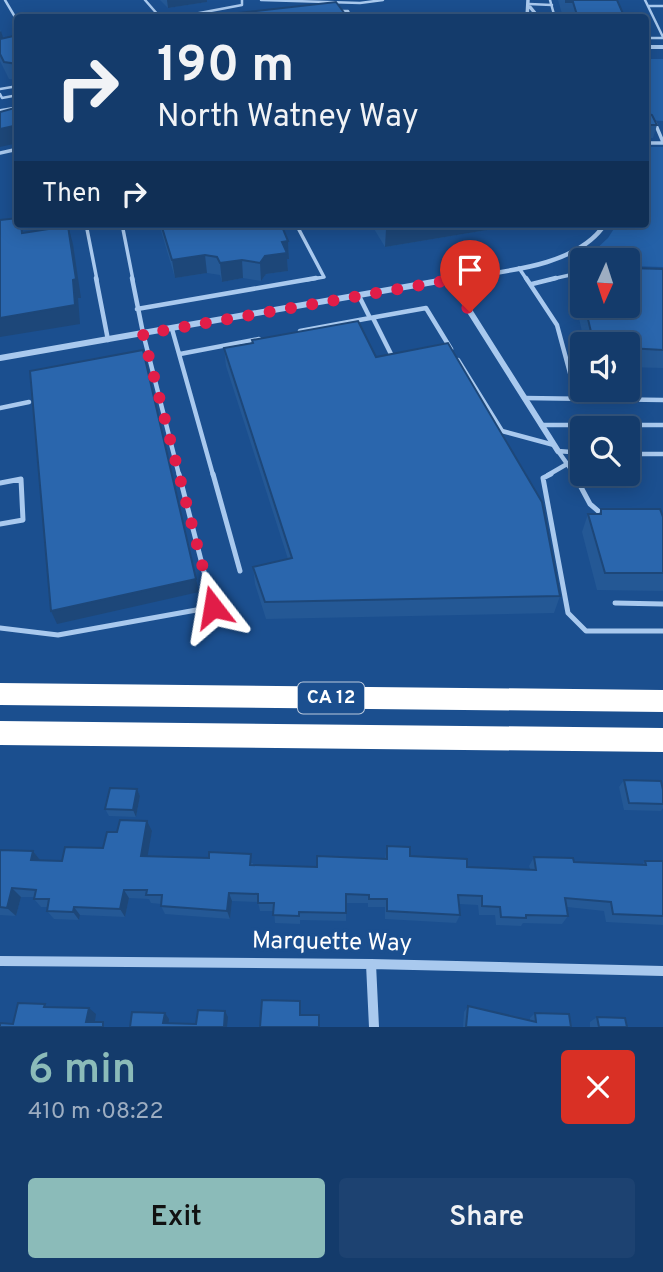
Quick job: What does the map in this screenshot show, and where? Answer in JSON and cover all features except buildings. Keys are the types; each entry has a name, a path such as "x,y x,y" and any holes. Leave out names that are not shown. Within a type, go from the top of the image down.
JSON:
{"highway":[{"path":"607,701 663,692"},
{"name":"CA 12","path":"0,694 663,701"},
{"name":"CA 12","path":"0,733 663,740"}],"street":[{"path":"581,248 603,228"},
{"path":"0,358 519,268 570,253"},
{"path":"450,280 556,448"},
{"name":"Marquette Way","path":"0,961 371,964 663,972"},
{"path":"371,964 374,1027"}],"lane":[{"path":"5,0 14,15"},
{"path":"145,0 157,14"},
{"path":"193,14 242,5 242,0"},
{"path":"261,0 359,3 383,0"},
{"path":"550,0 554,14"},
{"path":"645,0 663,38"},
{"path":"529,4 552,5"},
{"path":"648,6 663,6"},
{"path":"335,11 348,11 349,14"},
{"path":"649,18 654,18"},
{"path":"0,92 2,98 14,96"},
{"path":"649,123 655,123 663,143"},
{"path":"87,228 108,340"},
{"path":"0,628 58,635 213,607 137,309 123,228"},
{"path":"137,309 324,277 298,228"},
{"path":"519,268 557,325 570,373"},
{"path":"532,284 570,275"},
{"path":"359,296 393,358 405,356"},
{"path":"288,334 426,308 502,432 570,451"},
{"path":"172,329 240,571"},
{"path":"180,354 261,339"},
{"path":"439,349 450,347"},
{"path":"524,398 570,399"},
{"path":"640,400 663,400"},
{"path":"0,408 29,402"},
{"path":"541,425 663,425"},
{"path":"556,448 591,508 602,516 614,519"},
{"path":"640,454 663,454"},
{"path":"567,464 543,478 568,613 586,631 663,631"},
{"path":"0,483 21,479 23,520 0,524"},
{"path":"615,603 663,604"}],"shaded area":[{"path":"649,59 663,59 663,121 649,120"},
{"path":"649,147 663,147 663,267 640,266 640,248 597,248 614,228 649,228"}],"route":[{"path":"213,607 143,334 450,280 470,312"}]}
